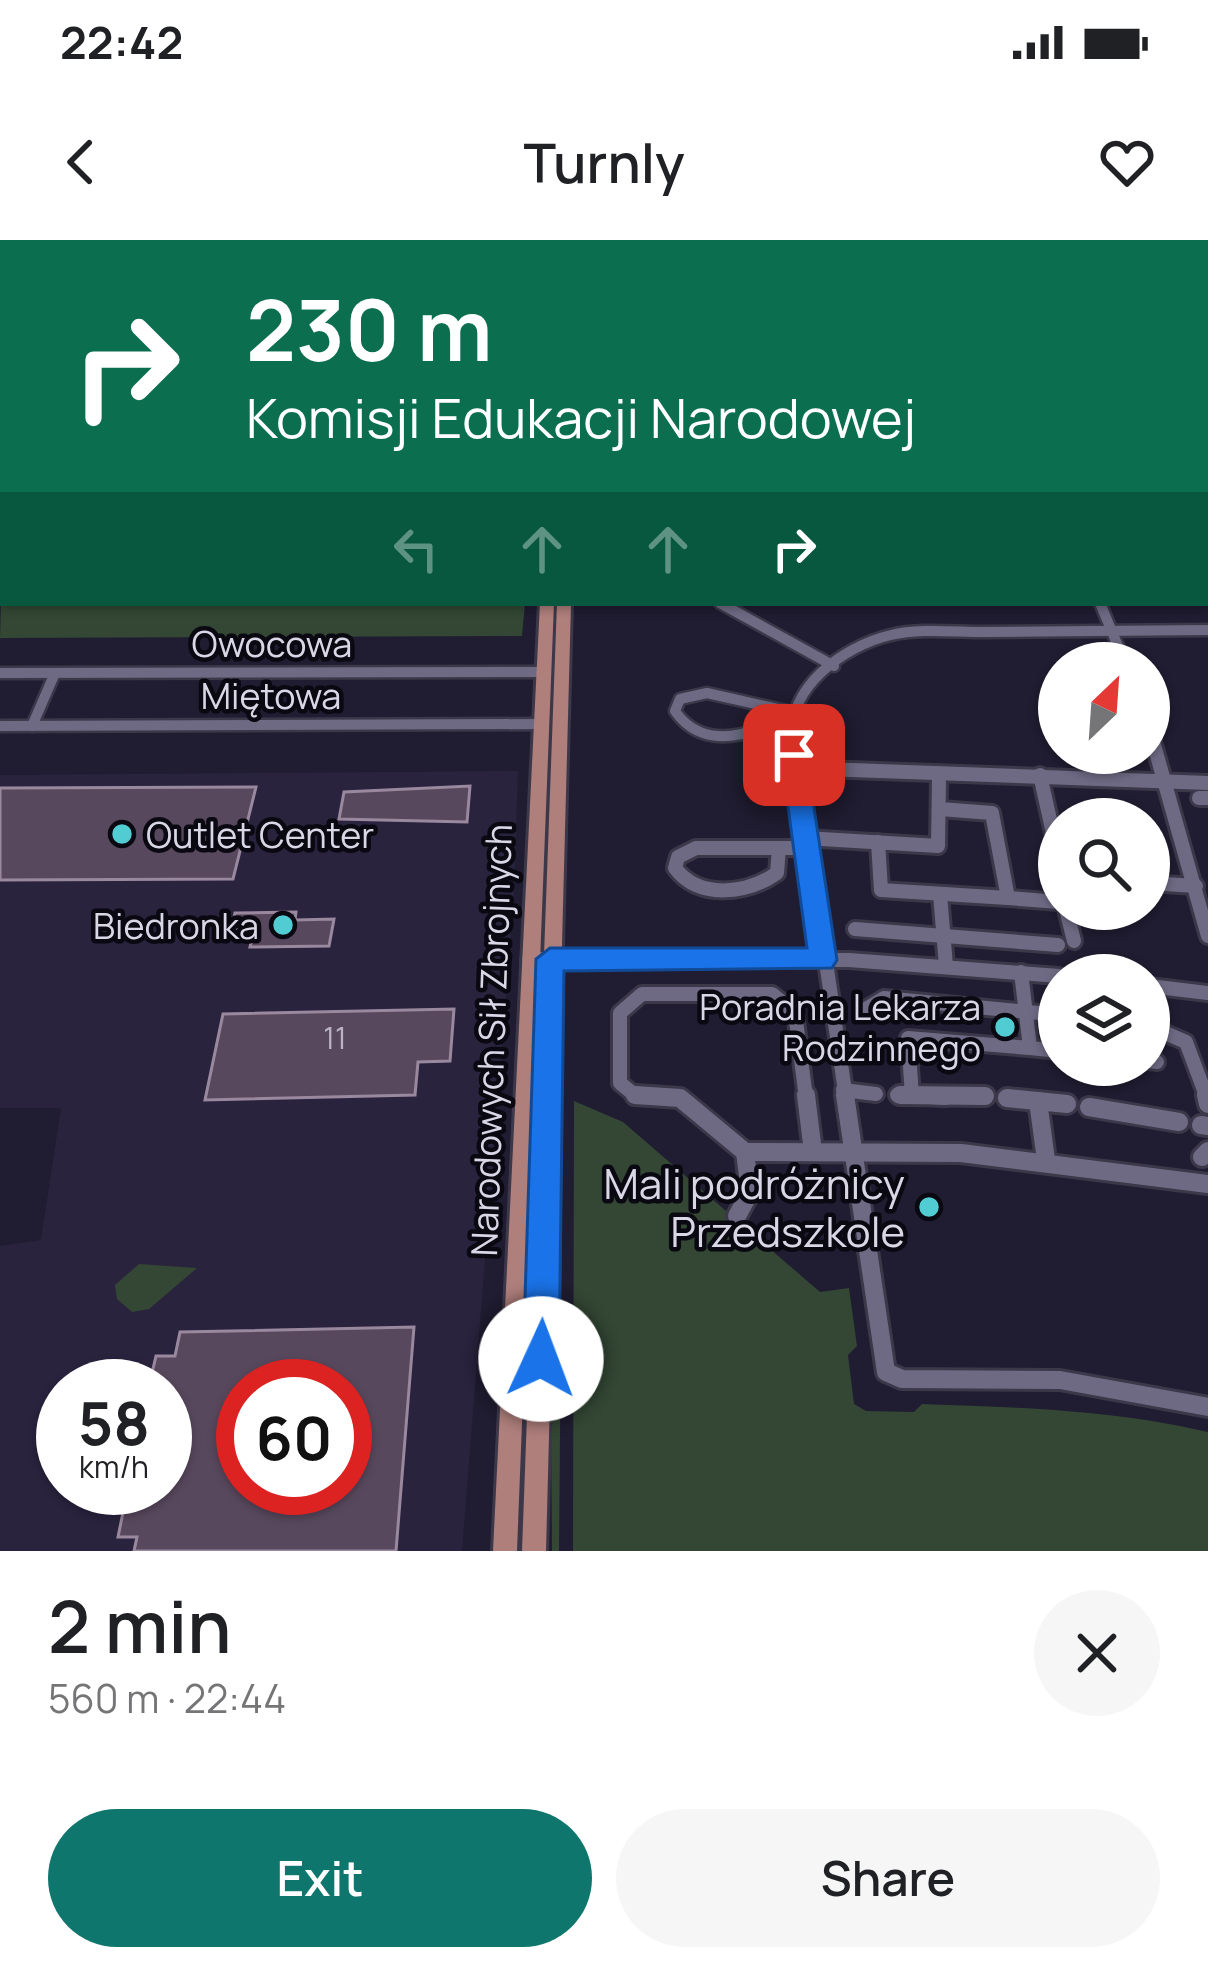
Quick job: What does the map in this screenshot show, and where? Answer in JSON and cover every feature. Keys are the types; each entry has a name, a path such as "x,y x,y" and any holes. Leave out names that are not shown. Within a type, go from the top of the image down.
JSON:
{"main road":[{"name":"Narodowych Sił Zbrojnych","path":"534,1551 538,1042 529,959 547,606"},
{"name":"Narodowych Sił Zbrojnych","path":"505,1551 538,1042 550,959 563,606"},
{"path":"532,890 554,891"}],"street":[{"path":"725,606 834,666"},
{"path":"1101,606 1116,642"},
{"path":"1208,630 902,632 866,643 834,666 806,688 791,712 822,960 883,1363 891,1376 1109,1385 1208,1407"},
{"name":"Owocowa","path":"0,673 544,672"},
{"path":"32,726 55,673"},
{"path":"769,707 758,729 730,737 691,730 675,711 686,695 700,692 769,707 791,712"},
{"name":"Miętowa","path":"0,726 542,724"},
{"path":"796,768 1208,783"},
{"path":"1164,774 1200,870 1196,886 1208,936"},
{"path":"1040,775 1045,798"},
{"path":"779,848 777,873 754,886 700,887 683,881 675,868 678,857 696,848 878,842 938,845 939,776"},
{"path":"940,809 992,813 1008,898"},
{"path":"878,842 881,890 1038,900"},
{"path":"1170,884 1196,886"},
{"path":"940,894 946,966"},
{"path":"855,929 1066,943 1066,930"},
{"path":"529,959 822,960 1038,974"},
{"path":"1021,972 1030,1048"},
{"path":"1170,988 1208,993"},
{"path":"813,1152 795,1013 772,994 642,994 620,1013 620,1083 636,1096 680,1098 745,1152 813,1152 851,1151 1046,1160 1208,1184"},
{"path":"866,1009 884,998 1038,1013"},
{"path":"1170,1028 1196,1048 1208,1104"},
{"path":"986,1096 904,1095 908,1038 1038,1049"},
{"path":"842,1090 876,1094"},
{"path":"1007,1098 1067,1104"},
{"path":"1038,1101 1046,1160"},
{"path":"1088,1107 1179,1122"},
{"path":"737,1216 750,1192 745,1152"}],"shaded area":[{"path":"518,771 514,894 462,1551 0,1551 0,1246 41,1240 61,1108 0,1108 0,775"}],"green space":[{"path":"1,606 525,606 522,636 0,638"},
{"path":"564,980 559,1551 552,1551 550,1306"},
{"path":"532,1057 538,1057 539,1186 525,1551 515,1551"},
{"path":"574,1101 623,1122 820,1292 849,1288 857,1346 848,1355 854,1404 866,1411 914,1412 922,1404 1031,1409 1135,1418 1208,1432 1208,1551 573,1551"},
{"path":"139,1264 197,1268 149,1309 132,1312 117,1299 115,1285"}],"building":[{"path":"470,786 467,822 339,819 344,792"},
{"name":"Outlet Center","path":"256,787 233,879 0,880 0,788"},
{"name":"Biedronka","path":"296,912 295,920 334,919 329,946 250,947 254,930 231,930 235,913"},
{"path":"454,1009 450,1061 418,1062 415,1095 205,1100 223,1014"},
{"path":"414,1327 396,1551 134,1551 137,1537 118,1537 122,1515 192,1515 192,1359 155,1359 175,1356 180,1332"}],"place":[{"name":"Outlet Center","path":"122,834"},
{"name":"Biedronka","path":"283,925"},
{"name":"Poradnia Lekarza Rodzinnego","path":"1005,1027"},
{"name":"Mali podróżnicy Przedszkole","path":"929,1207"}],"route":[{"path":"541,1359 550,959 822,960 794,755"}]}
